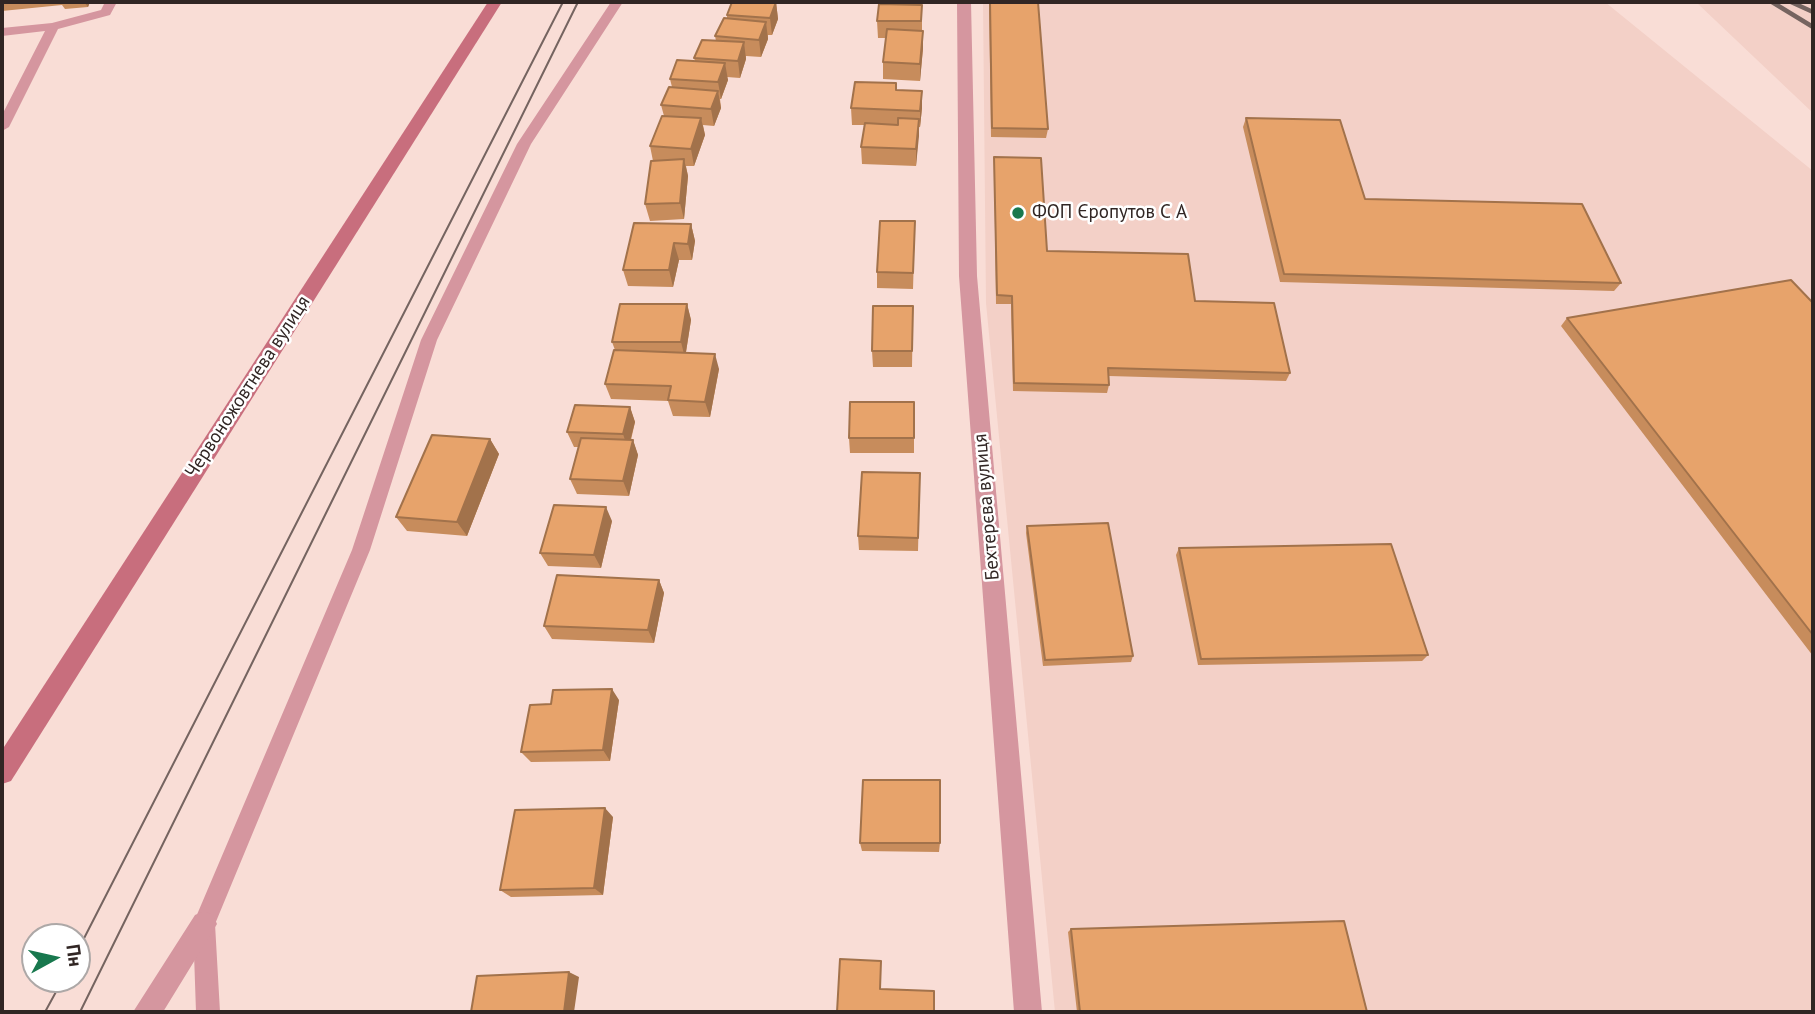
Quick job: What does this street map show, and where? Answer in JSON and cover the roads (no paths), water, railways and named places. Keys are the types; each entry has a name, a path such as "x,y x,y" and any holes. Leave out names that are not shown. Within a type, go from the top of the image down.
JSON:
{"main road":[{"name":"Червоножовтнева вулиця","path":"2,772 495,2"}],"street":[{"name":"Бехтерєва вулиця","path":"964,2 968,276 1028,1012"},
{"path":"147,1012 204,924"}],"lane":[{"path":"2,32 53,27 106,12 111,2"},
{"path":"208,1012 204,924 360,550 429,340 524,144 617,2"},
{"path":"2,127 53,27"}],"tram line":[{"path":"91,925 563,2"},
{"path":"80,1012 578,2"},
{"path":"45,1012 55,993"}],"railway":[{"path":"1772,2 1813,27"},
{"path":"1791,2 1813,12"}],"place":[{"name":"ФОП Єропутов С А","path":"1018,213"}]}
